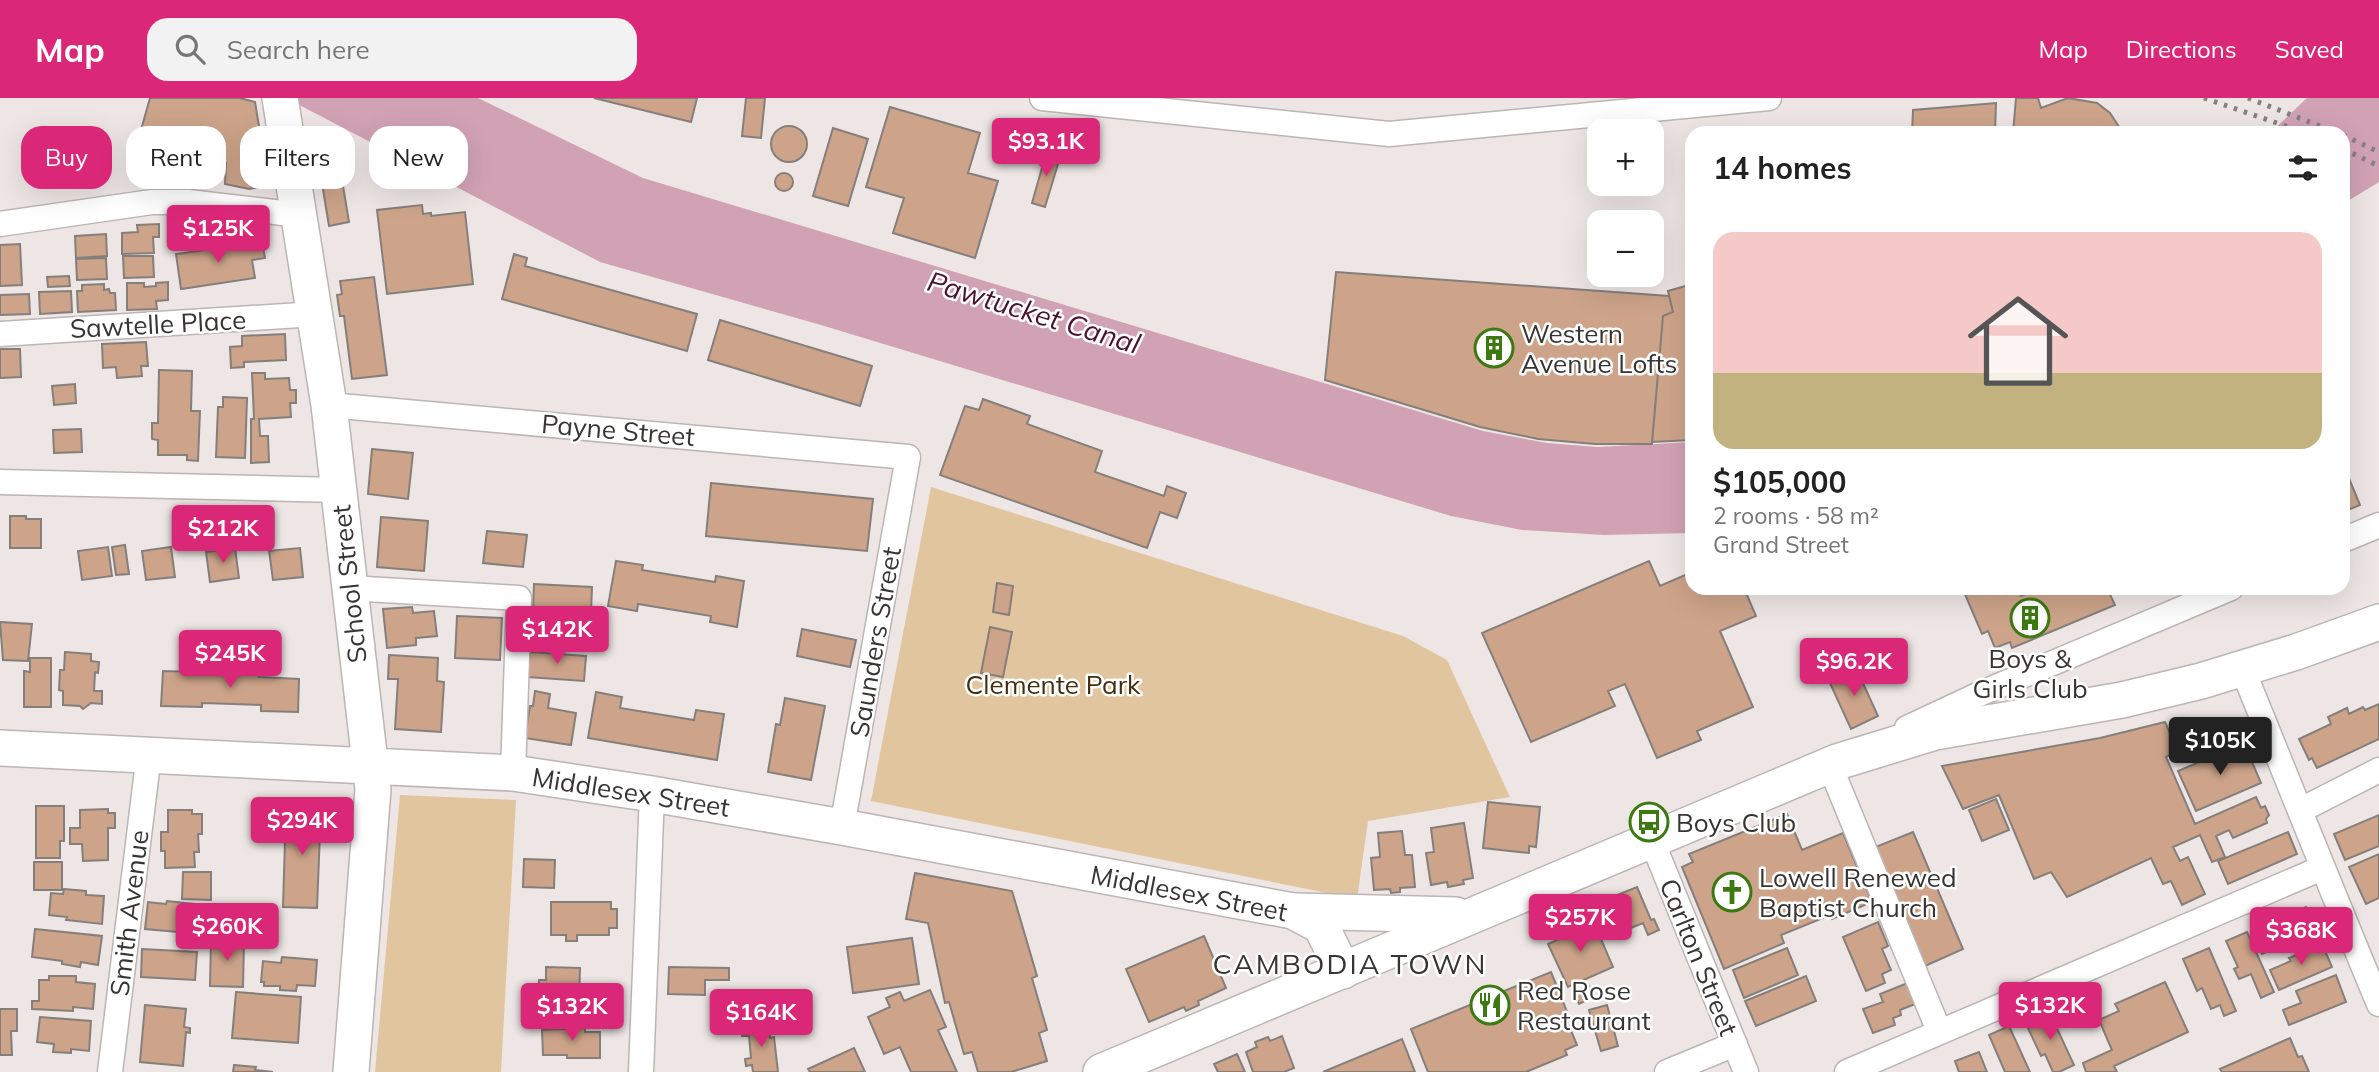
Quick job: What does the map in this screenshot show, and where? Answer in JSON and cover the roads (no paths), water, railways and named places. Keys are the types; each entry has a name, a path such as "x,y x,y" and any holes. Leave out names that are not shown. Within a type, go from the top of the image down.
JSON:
{"main road":[{"name":"School Street","path":"282,107 329,405 373,789 351,1072"},
{"path":"1122,1068 1343,971 1833,764 1935,732 2122,700 2296,652 2379,622"},
{"name":"Middlesex Street","path":"0,748 513,773 652,794 1293,911 1321,926 1343,971"},
{"path":"1293,911 1411,916 1474,915"}],"street":[{"path":"1042,98 1389,134 1769,98"},
{"path":"0,224 152,202 188,202 300,215"},
{"name":"Sawtelle Place","path":"0,334 316,314"},
{"name":"Payne Street","path":"329,405 908,457"},
{"name":"Saunders Street","path":"842,827 908,457"},
{"path":"0,482 339,490"},
{"path":"2350,537 2379,525"},
{"path":"349,588 520,598 513,773"},
{"path":"1939,1031 1833,764 1984,692 2214,595"},
{"path":"2242,668 2379,1004"},
{"name":"Smith Avenue","path":"110,1072 149,754"},
{"path":"2301,810 2379,770"},
{"path":"641,1072 652,794"},
{"name":"Carlton Street","path":"1652,841 1746,1072"},
{"path":"1847,1072 2322,868"},
{"path":"1667,1072 1735,1044"}],"water":[{"name":"Pawtucket Canal","path":"286,98 478,98 643,178 1483,431 1547,443 1597,447 1685,442 1685,533 1604,535 1522,530 1451,516 821,325 600,262 460,189 468,189 468,126 369,126 369,141 355,134 355,126 340,126"},
{"path":"2307,98 2379,98 2379,182 2350,200 2350,126 2277,126"}],"railway":[{"path":"2204,98 2286,126"},
{"path":"2248,98 2320,126"},
{"path":"2350,138 2379,152"},
{"path":"2350,152 2379,166"}],"place":[{"name":"Western Avenue Lofts","path":"1494,348"},
{"name":"Boys & Girls Club","path":"2030,618"},
{"name":"Boys Club","path":"1649,822"},
{"name":"Lowell Renewed Baptist Church","path":"1732,892"},
{"name":"Red Rose Restaurant","path":"1490,1005"}],"district":[{"name":"CAMBODIA TOWN","path":"1350,963"}],"park label":[{"name":"Clemente Park","path":"1053,684"}]}
